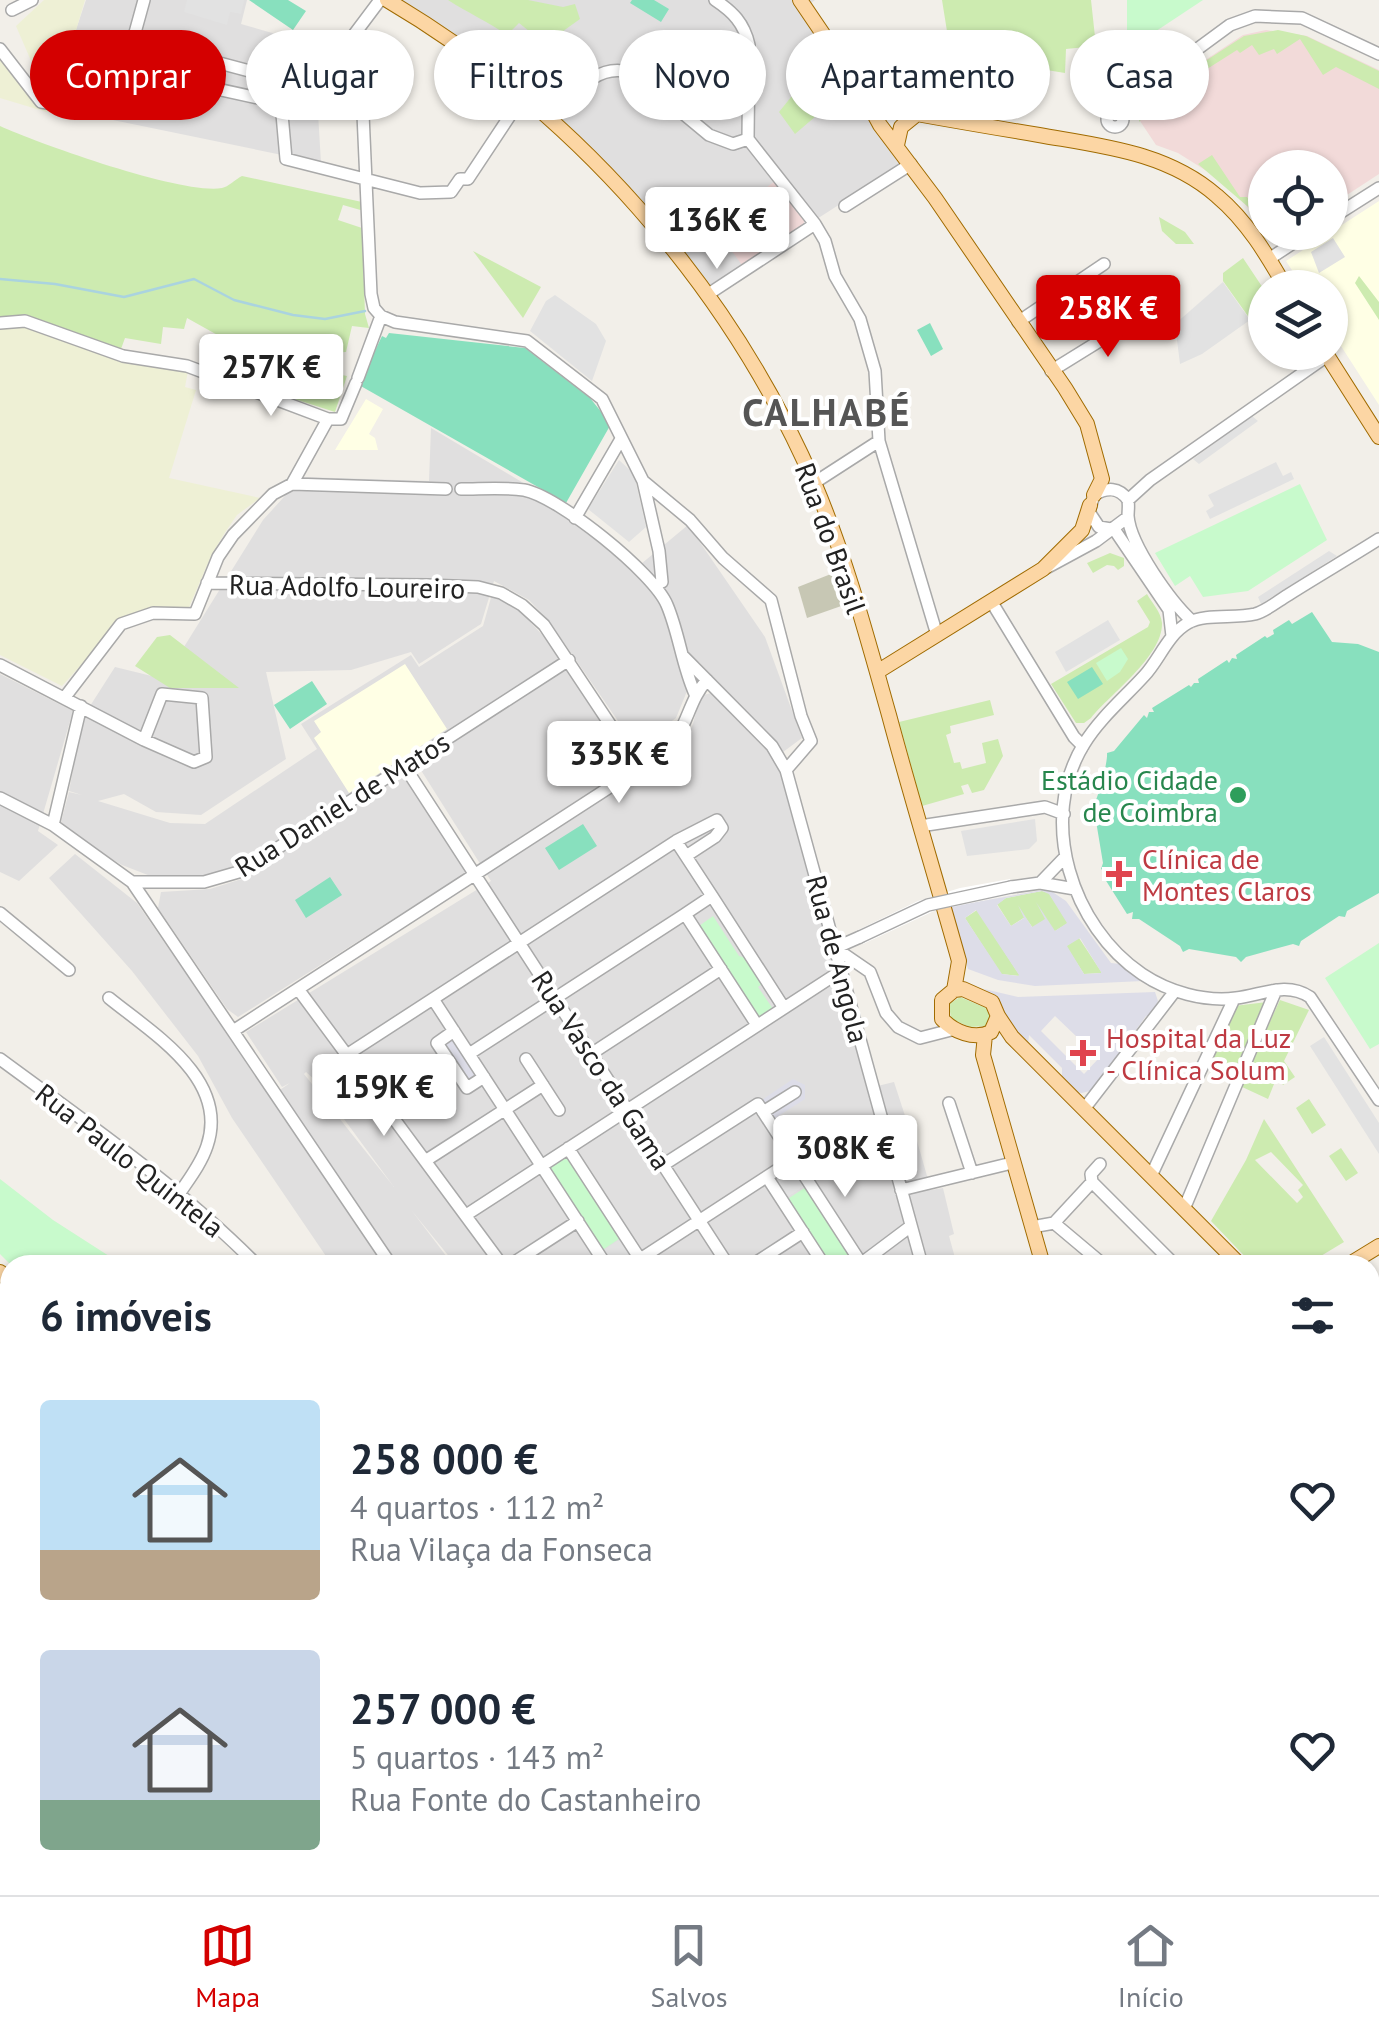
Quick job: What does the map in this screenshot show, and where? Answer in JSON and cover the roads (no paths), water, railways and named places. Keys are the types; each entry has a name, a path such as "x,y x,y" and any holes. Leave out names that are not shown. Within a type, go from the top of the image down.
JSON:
{"main road":[{"name":"Rua do Brasil","path":"383,0 434,32"},
{"path":"804,6 820,30"},
{"name":"Rua do Brasil","path":"551,120 646,218 707,295 758,374 814,482 878,672 959,962 954,990 942,1000 940,1008 942,1019 955,1029"},
{"path":"878,672 1043,569 1082,530 1102,480 1087,424 897,145 886,120"},
{"path":"897,145 900,127 910,120"},
{"path":"953,120 1146,156 1195,179 1219,197 1248,228 1275,270"},
{"path":"1336,370 1379,436"},
{"path":"959,962 976,994"},
{"path":"954,990 962,989 992,1002 1012,1037 1230,1255"},
{"path":"998,1016 988,1034 983,1056 1041,1255"},
{"path":"955,1029 979,1037 1012,1037"}],"street":[{"path":"12,10 32,0"},
{"path":"136,30 144,0"},
{"path":"383,0 353,36 368,181 374,308 380,316 395,322 527,341 602,400 643,480 658,551 656,581"},
{"path":"715,0 731,10 746,29 748,140 816,224 835,276 860,319 875,371 879,441 937,635"},
{"path":"804,6 818,0"},
{"path":"1114,148 1116,128 1122,122 1119,113 1143,89 1230,26 1255,16 1302,18 1379,54"},
{"path":"0,49 30,88"},
{"path":"599,77 625,71 638,76 709,135 733,144 748,140"},
{"path":"283,120 286,159 420,193 451,192 460,179 468,179 507,120"},
{"path":"845,206 911,164"},
{"path":"1348,208 1379,188"},
{"path":"707,295 816,224"},
{"path":"1269,259 1283,250"},
{"path":"1018,322 1104,264"},
{"path":"1052,371 1143,314"},
{"path":"66,697 121,624 153,613 195,614 218,557 244,521 273,494 292,484 334,419 357,380 380,316"},
{"path":"0,323 25,321 123,356 187,366 334,419"},
{"path":"1192,620 1176,605 1143,552 1128,517 1128,500 1304,370"},
{"path":"575,518 621,439"},
{"path":"814,482 879,441"},
{"path":"643,480 771,600 811,742 786,770"},
{"path":"292,484 446,489"},
{"path":"461,489 527,490 575,518 656,581 695,694"},
{"path":"1128,500 1114,489 1092,500 1094,523 1113,529 1169,610 1172,636"},
{"path":"1043,569 1070,557 1128,517"},
{"path":"1379,539 1257,614 1192,620 1172,636 1147,673 1107,714 1083,746 1069,784 1064,814 1066,856 1075,890 1086,914 1118,955 1175,991 1234,998 1288,988 1310,997 1379,1100"},
{"name":"Rua Adolfo Loureiro","path":"207,584 478,588 502,593 544,626 639,768"},
{"path":"991,602 1083,746"},
{"name":"Rua de Angola","path":"683,656 772,746 786,770 919,1255"},
{"name":"Rua Daniel de Matos","path":"132,882 204,882 242,871 569,660"},
{"path":"0,665 144,740 194,762 206,757 202,698 162,694 144,740"},
{"path":"234,1030 639,768 678,739 695,694 707,680"},
{"path":"54,824 81,706"},
{"name":"Rua Vasco da Gama","path":"405,767 722,1255"},
{"path":"0,798 54,824 132,882 385,1255"},
{"path":"920,826 1045,808 1064,814"},
{"path":"348,1054 676,841 717,820 722,828 715,837 686,856"},
{"path":"676,841 784,1008"},
{"path":"1040,883 1066,856"},
{"path":"835,948 928,906 1040,883 1075,890"},
{"path":"469,1054 712,896"},
{"path":"0,913 69,970"},
{"path":"685,914 757,1025"},
{"path":"835,948 870,972 886,1013 898,1028 920,1038 955,1029"},
{"path":"591,1054 721,970"},
{"path":"466,1215 841,971"},
{"path":"298,989 495,1255"},
{"path":"1184,1209 1276,990"},
{"path":"1084,1110 1175,991"},
{"path":"109,998 180,1056 206,1097 210,1118 208,1144 179,1194"},
{"path":"433,998 600,1255"},
{"path":"1151,1176 1234,998"},
{"path":"454,1032 437,1043 467,1088 484,1077"},
{"path":"526,1059 560,1110"},
{"name":"Rua Paulo Quintela","path":"0,1060 179,1194 247,1255"},
{"path":"425,1161 543,1084"},
{"path":"663,1165 795,1092"},
{"path":"949,1103 972,1173"},
{"path":"761,1108 854,1255"},
{"path":"568,1148 631,1255"},
{"path":"646,1255 794,1159"},
{"path":"901,1190 1012,1163"},
{"path":"1032,1228 1054,1223 1092,1182 1092,1174 1100,1164"},
{"path":"767,1177 818,1255"},
{"path":"1092,1182 1165,1255"},
{"path":"525,1255 578,1221"},
{"path":"1054,1223 1092,1255"},
{"path":"872,1255 910,1226"},
{"path":"767,1255 803,1232"}],"waterway":[{"path":"0,279 124,297 194,279 234,300 293,315 325,319 365,311"}],"place":[{"name":"Estádio Cidade de Coimbra","path":"1238,795"},
{"name":"Clínica de Montes Claros","path":"1119,874"},
{"name":"Hospital da Luz - Clínica Solum","path":"1083,1053"}],"district":[{"name":"CALHABÉ","path":"827,411"}]}
